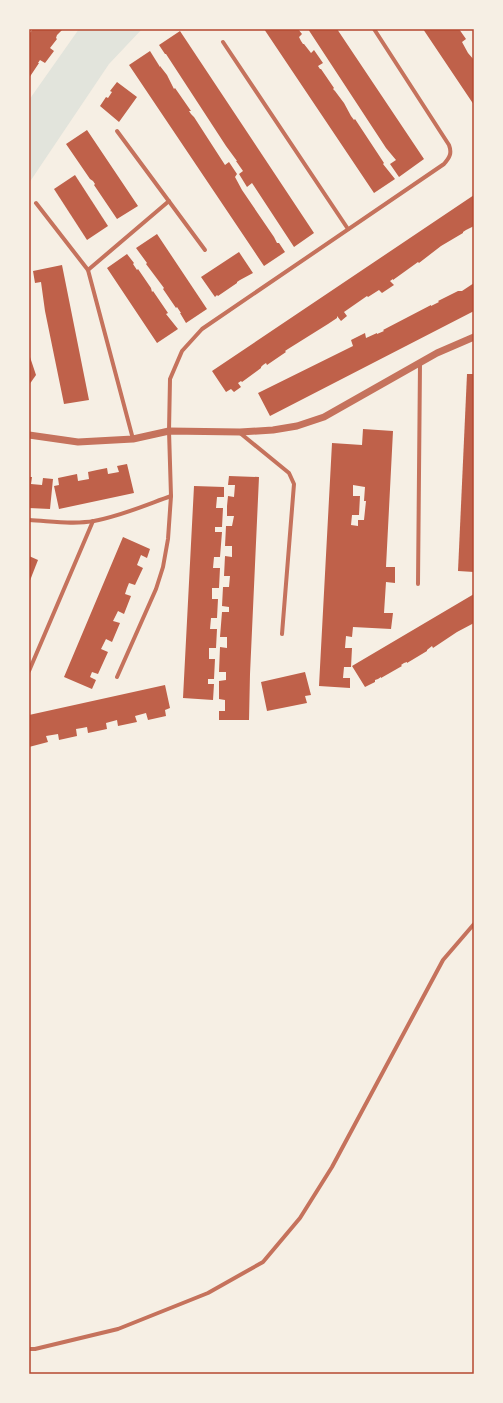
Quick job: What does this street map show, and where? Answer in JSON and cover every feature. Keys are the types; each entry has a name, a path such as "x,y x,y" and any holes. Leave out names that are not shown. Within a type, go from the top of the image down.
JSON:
{"street":[{"path":"117,677 156,589 163,567 168,539 171,496 169,431 170,379 182,351 202,329 444,164 449,159 451,150 449,145 374,29"},
{"path":"223,42 348,230"},
{"path":"117,131 205,250"},
{"path":"88,270 169,202"},
{"path":"36,203 88,270 133,439"},
{"path":"29,435 78,442 133,439 169,431 240,432 297,426 324,417 437,353 474,337"},
{"path":"418,584 420,363"},
{"path":"240,432 289,473 294,484 282,634"},
{"path":"29,520 64,522 93,521 117,515 171,496"},
{"path":"29,671 93,521"},
{"path":"29,1349 35,1349 118,1329 208,1293 263,1262 300,1218 332,1167 443,960 474,924"}],"shaded area":[{"path":"79,29 142,29 109,64 29,183 29,100"}],"building":[{"path":"33,29 63,29 57,35 57,39 50,48 54,51 45,63 40,60 29,78 29,34"},
{"path":"264,29 298,29 302,34 299,37 301,41 311,53 314,50 323,63 318,66 344,103 351,116 354,120 355,119 384,163 383,164 395,179 374,193"},
{"path":"308,29 337,29 424,159 399,177 390,164 396,160 386,148"},
{"path":"423,29 459,29 466,39 462,42 474,60 474,105"},
{"path":"180,31 314,233 294,247 252,183 247,187 239,174 243,171 237,161 159,45"},
{"path":"150,51 167,75 174,89 175,88 191,111 189,111 225,165 229,162 237,174 235,177 242,190 277,243 279,243 285,252 264,266 129,65"},
{"path":"117,82 137,97 119,122 100,106 106,97 108,98 112,92 110,91"},
{"path":"87,130 138,206 117,219 94,185 95,184 93,181 90,179 66,144"},
{"path":"75,175 108,226 87,240 54,189"},
{"path":"474,195 474,226 441,246 419,263 418,262 390,281 394,285 382,293 379,290 368,297 367,296 344,312 347,316 341,321 337,316 337,318 285,351 286,352 267,365 266,363 263,365 242,382 241,381 238,383 241,387 234,392 231,389 226,392 212,371"},
{"path":"157,234 207,309 186,323 177,307 176,308 136,248"},
{"path":"239,252 253,273 215,297 201,277"},
{"path":"127,254 168,313 166,314 178,329 157,343 107,268"},
{"path":"62,265 89,400 64,404 45,311 41,282 35,283 33,271"},
{"path":"474,283 474,311 270,416 258,393 353,346 351,340 365,333 366,338 384,331 383,330 458,291 462,291"},
{"path":"29,354 36,375 29,385"},
{"path":"467,374 474,374 474,572 458,571"},
{"path":"363,429 393,431 386,567 395,567 395,583 386,582 384,613 393,613 391,629 353,627 352,637 346,636 345,648 352,648 351,667 344,667 343,678 350,678 350,688 319,686 332,443 362,445","holes":["353,485 365,487 364,501 366,501 364,520 358,520 358,526 351,525 352,515 359,515 360,496 353,496"]},
{"path":"127,464 134,493 59,509 54,486 59,485 58,478 77,474 78,481 89,479 88,472 107,468 108,474 119,472 117,466"},
{"path":"229,476 259,477 249,720 219,720 219,711 225,711 225,700 219,699 219,681 226,680 226,672 219,672 220,647 227,648 227,637 220,637 222,612 229,612 229,607 222,606 223,587 229,587 230,576 224,576 225,556 232,557 232,546 225,546 226,526 232,526 234,516 227,516 228,496 234,497 235,485 228,485"},
{"path":"29,477 32,477 31,484 42,485 43,478 53,479 50,509 29,508"},
{"path":"194,486 224,487 224,497 217,497 216,508 223,508 222,527 215,527 215,532 222,532 220,557 214,557 213,568 220,568 219,588 212,588 212,599 218,599 217,618 211,618 210,629 217,629 216,648 209,648 209,659 215,659 214,679 208,679 208,684 214,684 213,700 183,698"},
{"path":"123,537 150,549 147,558 141,555 137,565 143,568 135,585 129,583 127,588 125,594 131,596 124,614 118,611 113,621 120,623 112,642 106,639 101,649 108,652 98,674 92,672 90,677 96,680 92,689 64,677"},
{"path":"29,556 38,560 29,583"},
{"path":"474,594 474,623 433,648 432,646 427,651 365,687 352,666"},
{"path":"305,672 311,695 305,696 307,703 267,711 261,682"},
{"path":"165,685 170,708 165,710 166,716 148,720 146,713 135,716 137,722 118,726 117,720 106,723 107,729 88,733 87,727 76,729 77,736 59,740 58,734 46,736 48,742 29,747 29,715"}]}
